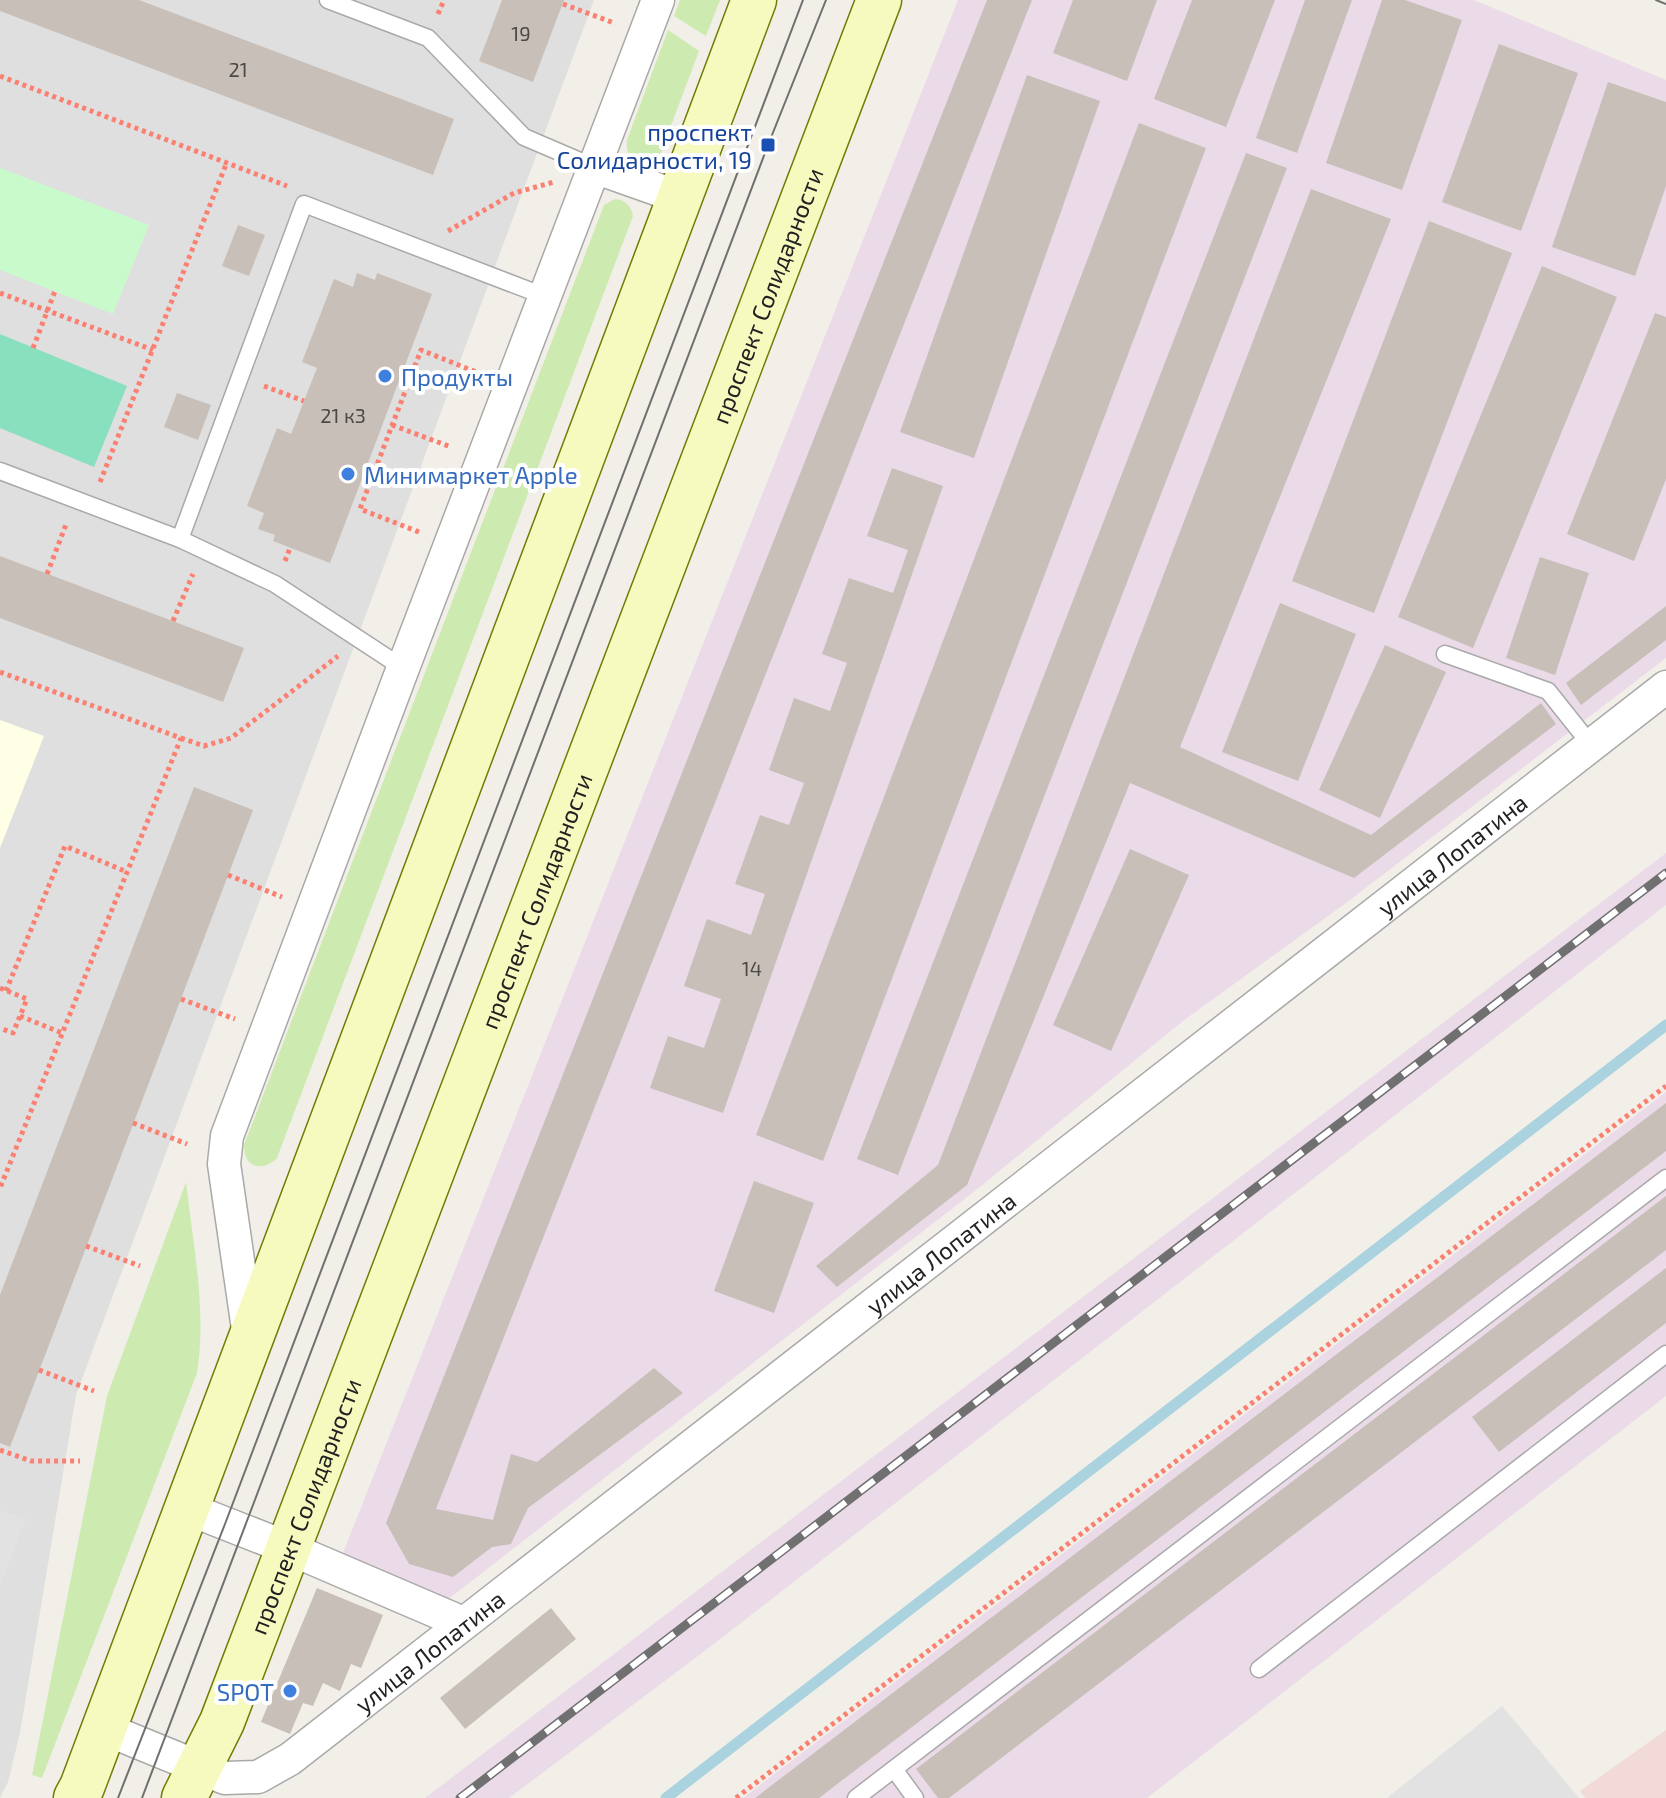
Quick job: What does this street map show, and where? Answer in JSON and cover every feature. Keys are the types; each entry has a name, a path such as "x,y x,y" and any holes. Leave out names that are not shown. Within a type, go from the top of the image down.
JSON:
{"main road":[{"path":"76,1798 754,0"},
{"name":"проспект Солидарности","path":"192,1783 222,1722 879,0"}],"street":[{"path":"250,1339 224,1164 227,1136 658,0"},
{"path":"594,167 679,197"},
{"name":"улица Лопатина","path":"103,1728 192,1783 258,1777 290,1759 1666,687"},
{"path":"186,1508 463,1623"}],"lane":[{"path":"328,0 428,38 524,137 594,167"},
{"path":"180,539 304,204 544,296"},
{"path":"0,471 180,539 275,584 403,668"},
{"path":"1445,654 1548,691 1591,745"},
{"path":"856,1798 1666,1178"},
{"path":"1259,1669 1666,1354"},
{"path":"894,1769 915,1798"}],"path":[{"path":"563,4 615,24"},
{"path":"0,76 290,187 304,204"},
{"path":"47,574 153,350 227,162"},
{"path":"419,248 514,193 555,182"},
{"path":"33,348 55,291"},
{"path":"0,293 153,350"},
{"path":"421,533 360,509 392,425 421,350 482,374"},
{"path":"239,377 304,401"},
{"path":"392,425 453,448"},
{"path":"173,621 203,550"},
{"path":"0,672 204,746 231,738 360,640"},
{"path":"0,1188 181,738"},
{"path":"0,1028 13,1033 27,999 3,989 65,846 127,872"},
{"path":"228,875 282,897"},
{"path":"181,999 235,1019"},
{"path":"20,1016 62,1033"},
{"path":"736,1798 1666,1086"},
{"path":"133,1123 187,1144"},
{"path":"86,1246 140,1266"},
{"path":"39,1370 94,1391"},
{"path":"0,1450 31,1461 80,1461"}],"shaded area":[{"path":"0,0 594,0 76,1395 20,1733 8,1782 0,1798"},
{"path":"958,0 1474,0 1666,80 1666,658 1346,903 1183,1021 975,1191 442,1604 339,1563"},
{"path":"0,720 44,736 0,848"},
{"path":"1666,853 1666,905 706,1650 509,1798 425,1798"},
{"path":"1666,1092 1666,1396 1147,1798 743,1798"},
{"path":"0,1510 26,1519 0,1586"},
{"path":"1502,1706 1579,1798 1387,1798"},
{"path":"1666,1730 1666,1798 1585,1798 1580,1791"}],"green space":[{"path":"680,0 720,0 706,36 674,16"},
{"path":"668,30 699,51 660,155 642,164 632,159 627,140"},
{"path":"0,168 149,225 113,314 0,270"},
{"path":"615,199 627,204 633,216 277,1158 265,1165 254,1165 247,1158 244,1145 604,205"},
{"path":"0,334 127,386 94,467 0,428"},
{"path":"186,1182 200,1301 197,1373 42,1778 32,1775 107,1396"}],"building":[{"path":"0,0 139,0 454,119 433,175 0,11"},
{"path":"502,0 564,0 533,82 479,61"},
{"path":"987,0 1032,0 436,1509 493,1520 511,1454 537,1462 654,1368 683,1393 528,1508 511,1544 492,1547 453,1577 409,1564 386,1523"},
{"path":"1073,0 1157,0 1127,81 1053,53"},
{"path":"1192,0 1275,0 1226,127 1154,99"},
{"path":"1305,0 1352,0 1297,153 1256,138"},
{"path":"1382,0 1405,0 1462,20 1402,190 1326,163"},
{"path":"1499,44 1578,73 1521,231 1442,202"},
{"path":"1027,75 1100,101 974,458 900,432"},
{"path":"1608,82 1666,102 1666,186 1635,276 1552,247"},
{"path":"1139,123 1206,148 823,1161 756,1135"},
{"path":"1246,153 1287,168 898,1175 857,1159"},
{"path":"1311,189 1391,219 1180,747 1371,835 1541,703 1556,724 1354,878 1130,783 967,1185 837,1287 816,1266 938,1165"},
{"path":"1429,221 1512,253 1374,613 1292,581"},
{"path":"238,225 265,235 249,276 222,266"},
{"path":"1542,266 1617,297 1473,648 1398,617"},
{"path":"357,273 375,280 377,273 432,294 330,563 273,541 275,535 258,529 264,513 247,506 277,428 291,434 317,368 302,362 334,279 353,287"},
{"path":"1655,313 1666,317 1666,479 1634,561 1567,534"},
{"path":"177,393 211,405 198,440 164,427"},
{"path":"892,468 943,486 723,1113 650,1088 668,1036 704,1048 721,999 684,986 707,919 751,935 765,894 735,884 760,815 789,825 804,783 769,770 794,698 830,711 847,663 822,654 849,578 893,593 908,550 867,536"},
{"path":"0,556 244,648 223,702 0,618"},
{"path":"1540,557 1589,573 1555,675 1506,658"},
{"path":"1280,603 1356,634 1298,781 1222,752"},
{"path":"1666,606 1666,640 1581,705 1566,683"},
{"path":"1385,645 1446,672 1380,818 1319,790"},
{"path":"194,787 253,810 10,1447 0,1443 0,1295"},
{"path":"1130,849 1189,875 1111,1051 1053,1025"},
{"path":"1666,1103 1666,1151 819,1798 755,1798"},
{"path":"754,1181 814,1203 774,1313 714,1291"},
{"path":"1666,1196 1666,1250 949,1798 938,1798 916,1769"},
{"path":"1666,1268 1666,1323 1499,1452 1472,1417"},
{"path":"317,1588 383,1615 361,1668 351,1664 340,1691 323,1683 313,1706 303,1703 290,1734 261,1722"},
{"path":"551,1608 576,1639 465,1729 440,1698"}],"waterway":[{"path":"666,1798 1666,1025"}],"tram line":[{"path":"118,1798 225,1524 803,0"},
{"path":"142,1798 768,145 826,0"},
{"path":"1656,0 1666,4"}],"railway":[{"path":"460,1798 1666,873"}],"place":[{"name":"проспект Солидарности, 19","path":"768,145"},
{"name":"Продукты","path":"385,376"},
{"name":"Минимаркет Apple","path":"348,474"},
{"name":"SPOT","path":"290,1691"}]}
